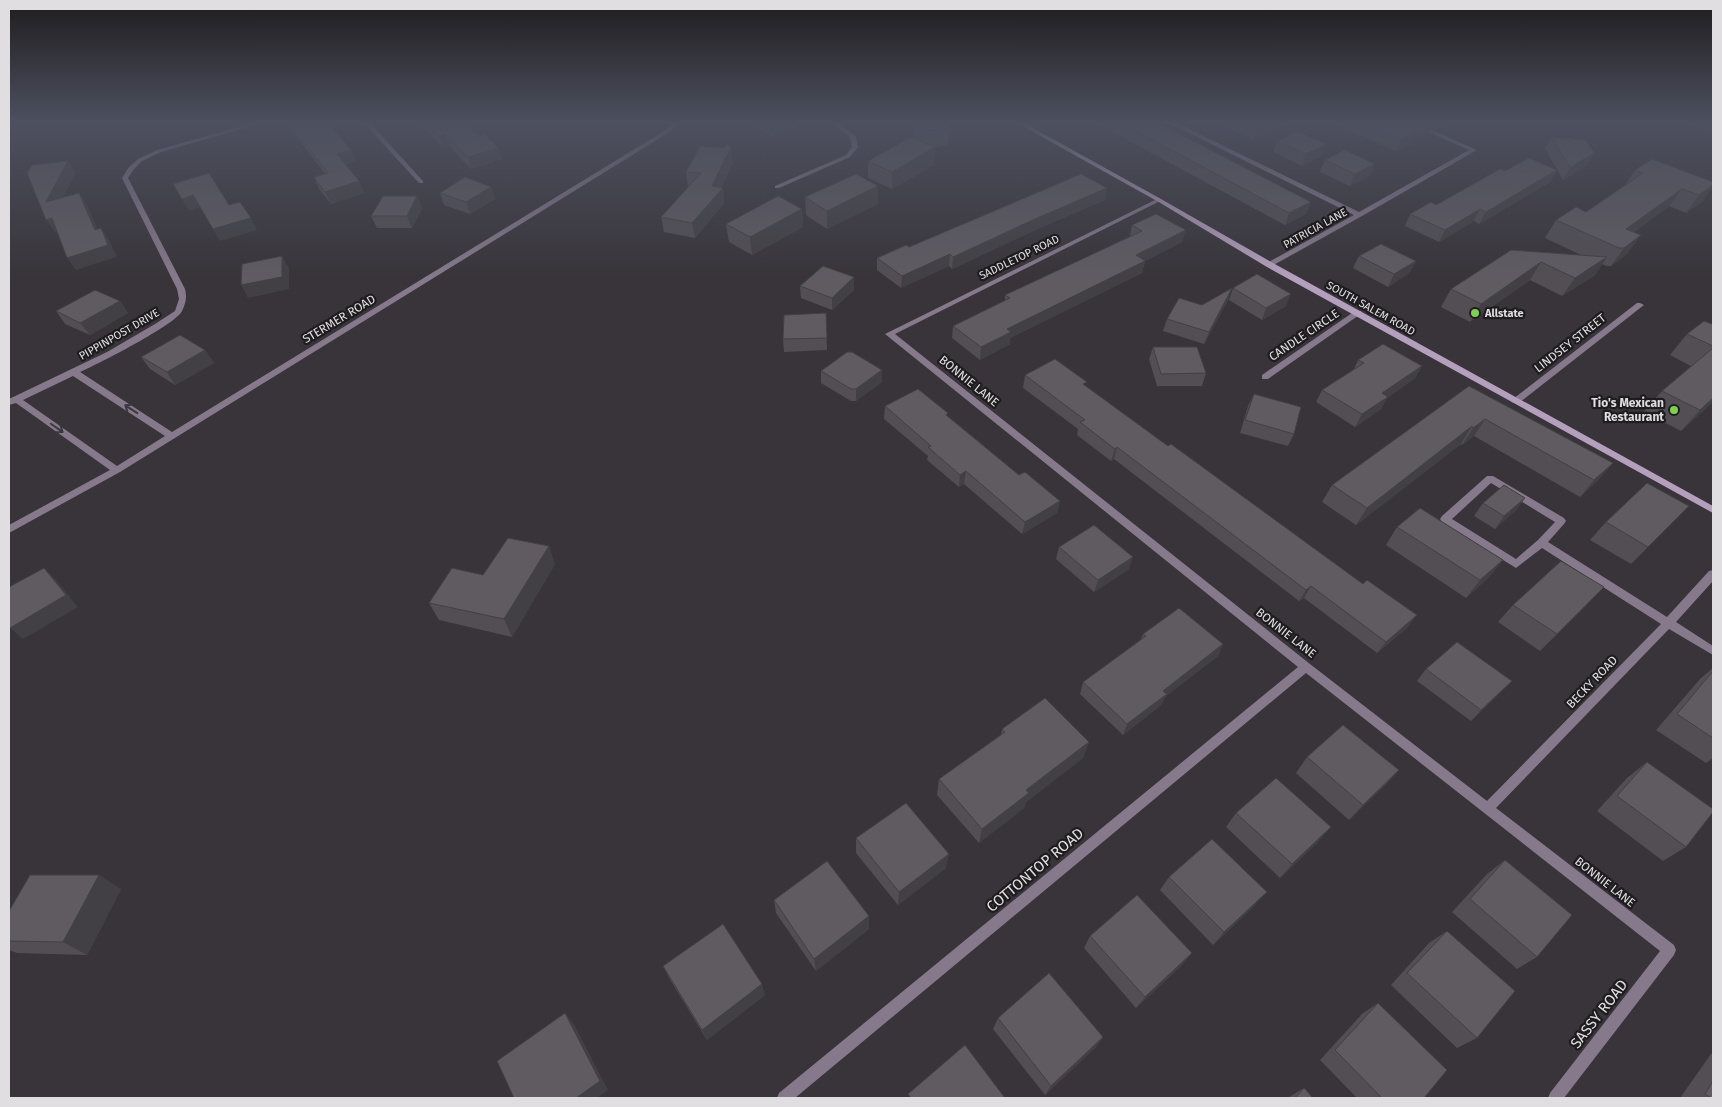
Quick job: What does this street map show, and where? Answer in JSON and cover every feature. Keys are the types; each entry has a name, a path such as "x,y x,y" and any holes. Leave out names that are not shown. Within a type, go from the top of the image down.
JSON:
{"main road":[{"name":"SOUTH SALEM ROAD","path":"1113,175 1270,265 1713,510"}],"street":[{"name":"PIPPINPOST DRIVE","path":"13,401 110,354 178,312 183,299 181,289 127,185 125,178 127,175"},
{"path":"414,175 421,182"},
{"name":"STERMER ROAD","path":"9,529 117,470 596,175"},
{"path":"777,187 805,175"},
{"path":"1278,175 1360,215"},
{"name":"PATRICIA LANE","path":"1270,265 1431,175"},
{"name":"SADDLETOP ROAD","path":"889,334 1159,200"},
{"name":"LINDSEY STREET","path":"1516,401 1640,305"},
{"name":"CANDLE CIRCLE","path":"1265,377 1358,313"},
{"name":"BONNIE LANE","path":"889,334 1306,667 1669,950"},
{"name":"PIPPINPOST DRIVE","path":"73,372 172,436"},
{"name":"PIPPINPOST DRIVE","path":"13,401 117,470"},
{"path":"1490,478 1561,521 1542,543 1516,564 1445,519 1490,478"},
{"path":"1542,543 1713,651"},
{"name":"BECKY ROAD","path":"1488,808 1669,622 1713,574"},
{"name":"COTTONTOP ROAD","path":"784,1098 1306,667"},
{"name":"SASSY ROAD","path":"1555,1098 1669,950"}],"building":[{"path":"28,175 61,175 46,202 79,193 95,230 101,228 108,245 67,258 52,218 46,220"},
{"path":"204,175 210,175 229,205 240,202 251,218 213,229 193,195 182,199 173,184"},
{"path":"322,175 354,175 359,181 325,192 314,177"},
{"path":"699,175 718,175 712,186 723,188 692,223 661,217"},
{"path":"855,175 878,186 827,211 805,197"},
{"path":"1079,175 1107,188 953,257 950,254 902,276 877,258 906,245 909,247"},
{"path":"1217,175 1258,175 1311,202 1289,213"},
{"path":"1490,175 1549,175 1486,212 1480,209 1445,230 1410,214 1431,202 1436,205"},
{"path":"1641,175 1694,175 1713,182 1713,185 1699,195 1682,189 1626,229 1641,235 1624,248 1619,248 1556,220 1576,207 1586,212"},
{"path":"465,177 491,187 466,202 440,193"},
{"path":"383,196 417,196 407,216 371,216"},
{"path":"778,196 802,209 750,237 726,224"},
{"path":"1156,214 1186,230 1136,255 1145,261 1007,329 1011,332 981,347 953,326 1010,298 1005,295 1142,231 1132,225"},
{"path":"1381,244 1416,261 1394,274 1359,256"},
{"path":"1511,250 1607,257 1575,278 1541,262 1481,304 1451,289"},
{"path":"282,256 282,277 241,285 242,264"},
{"path":"823,266 854,277 832,298 800,286"},
{"path":"1257,274 1291,294 1266,308 1233,288"},
{"path":"1232,288 1209,332 1167,319 1179,298 1202,305"},
{"path":"95,290 120,301 80,323 56,311"},
{"path":"826,313 827,338 783,339 784,315"},
{"path":"1704,321 1713,323 1713,346 1687,334"},
{"path":"180,335 205,350 167,372 141,357"},
{"path":"1383,344 1422,366 1382,393 1388,397 1362,414 1322,390 1364,363 1358,360"},
{"path":"1153,347 1197,347 1206,373 1161,374"},
{"path":"1713,348 1713,398 1700,410 1662,391"},
{"path":"847,352 852,352 882,370 856,389 851,389 821,371"},
{"path":"1055,359 1087,382 1083,384 1168,446 1171,444 1363,584 1367,580 1417,615 1386,642 1311,586 1306,590 1117,447 1115,449 1080,422 1085,420 1025,375"},
{"path":"1469,386 1613,463 1594,480 1485,419 1473,428 1472,426 1367,508 1332,485"},
{"path":"918,389 948,413 946,415 1019,475 1025,472 1060,501 1025,522 966,471 960,475 928,447 931,446 885,406"},
{"path":"1254,394 1301,407 1294,434 1245,420"},
{"path":"1647,483 1689,506 1648,547 1606,522"},
{"path":"1504,485 1525,498 1504,516 1483,503"},
{"path":"1420,508 1503,560 1480,580 1397,527"},
{"path":"1094,525 1133,557 1098,580 1059,547"},
{"path":"508,538 549,546 504,619 429,603 452,568 483,575"},
{"path":"1561,561 1604,587 1557,634 1513,605"},
{"path":"44,568 66,595 10,628 9,587"},
{"path":"1179,608 1223,644 1163,691 1167,694 1127,724 1083,682 1146,636 1143,634"},
{"path":"1457,642 1512,681 1481,710 1426,669"},
{"path":"1713,671 1713,738 1677,714"},
{"path":"1045,698 1089,742 1026,790 1029,793 982,829 939,779 1005,732 1002,729"},
{"path":"1343,725 1399,770 1363,805 1307,757"},
{"path":"1647,762 1713,809 1713,812 1686,847 1617,796"},
{"path":"1276,778 1331,827 1292,864 1236,813"},
{"path":"906,803 949,854 899,892 856,838"},
{"path":"1212,839 1267,892 1224,932 1169,877"},
{"path":"1505,860 1572,915 1537,957 1470,899"},
{"path":"827,861 869,916 814,959 774,900"},
{"path":"30,875 99,875 63,942 9,941 9,911"},
{"path":"1137,895 1192,953 1145,997 1090,936"},
{"path":"723,924 762,984 702,1030 663,966"},
{"path":"1447,931 1515,991 1477,1038 1407,973"},
{"path":"1049,973 1103,1037 1051,1086 998,1018"},
{"path":"1378,1003 1447,1070 1424,1098 1382,1098 1335,1050"},
{"path":"565,1013 600,1081 576,1098 514,1098 497,1061"},
{"path":"965,1045 1005,1098 911,1098 908,1094"},
{"path":"1713,1081 1713,1098 1711,1098 1705,1094"},
{"path":"1304,1088 1313,1098 1295,1098"}],"place":[{"name":"Allstate","path":"1475,313"},
{"name":"Tio's Mexican Restaurant","path":"1674,410"}]}
